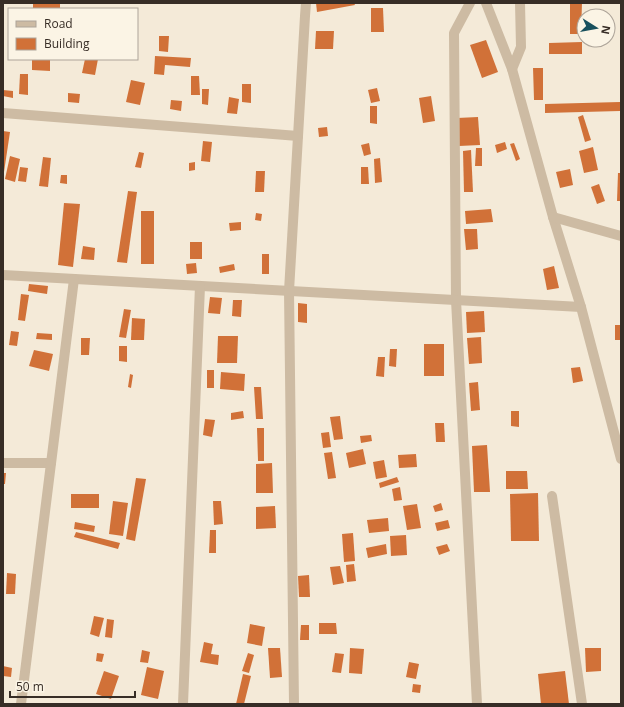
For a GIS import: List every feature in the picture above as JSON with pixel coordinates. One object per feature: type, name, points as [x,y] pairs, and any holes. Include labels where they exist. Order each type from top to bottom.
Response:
[{"type":"street","points":[[294,704],[289,291],[306,3]]},
{"type":"street","points":[[470,3],[454,33],[456,300],[477,704]]},
{"type":"street","points":[[486,3],[512,69],[581,307],[621,459]]},
{"type":"street","points":[[512,69],[521,47],[520,3]]},
{"type":"street","points":[[3,113],[298,136]]},
{"type":"street","points":[[554,217],[621,236]]},
{"type":"street","points":[[3,275],[581,307]]},
{"type":"street","points":[[21,704],[74,279]]},
{"type":"street","points":[[183,704],[200,286]]},
{"type":"street","points":[[3,464],[51,463]]},
{"type":"street","points":[[552,496],[582,704]]},
{"type":"building","points":[[33,3],[60,3],[60,8],[33,8]]},
{"type":"building","points":[[316,3],[354,3],[355,5],[317,12]]},
{"type":"building","points":[[570,3],[582,3],[582,8],[576,8],[576,34],[570,34]]},
{"type":"building","points":[[371,8],[383,8],[384,32],[371,32]]},
{"type":"building","points":[[316,31],[334,31],[333,49],[315,49]]},
{"type":"building","points":[[159,36],[169,36],[168,52],[159,51]]},
{"type":"building","points":[[486,40],[498,72],[482,78],[470,45]]},
{"type":"building","points":[[576,42],[576,48],[582,48],[582,54],[549,54],[549,43]]},
{"type":"building","points":[[155,56],[191,58],[190,67],[165,65],[164,75],[154,74]]},
{"type":"building","points":[[32,60],[50,60],[50,71],[32,70]]},
{"type":"building","points":[[85,60],[98,60],[95,75],[82,73]]},
{"type":"building","points":[[533,68],[543,68],[543,100],[534,100]]},
{"type":"building","points":[[20,74],[28,74],[28,95],[19,94]]},
{"type":"building","points":[[191,76],[199,76],[200,95],[191,95]]},
{"type":"building","points":[[131,80],[145,83],[140,105],[126,102]]},
{"type":"building","points":[[242,84],[251,84],[251,103],[242,102]]},
{"type":"building","points":[[377,88],[380,101],[371,103],[368,90]]},
{"type":"building","points":[[202,89],[209,89],[208,105],[202,104]]},
{"type":"building","points":[[3,90],[13,91],[13,98],[3,96]]},
{"type":"building","points":[[68,93],[80,94],[79,103],[68,102]]},
{"type":"building","points":[[431,96],[435,121],[423,123],[419,98]]},
{"type":"building","points":[[229,97],[239,99],[237,114],[227,113]]},
{"type":"building","points":[[171,100],[182,101],[181,111],[170,109]]},
{"type":"building","points":[[620,102],[620,111],[545,113],[545,104]]},
{"type":"building","points":[[370,106],[377,106],[377,124],[370,123]]},
{"type":"building","points":[[583,115],[591,140],[585,142],[578,117]]},
{"type":"building","points":[[478,117],[480,145],[459,146],[457,118]]},
{"type":"building","points":[[327,127],[328,136],[319,137],[318,128]]},
{"type":"building","points":[[3,131],[10,132],[4,172],[3,171]]},
{"type":"building","points":[[203,141],[212,142],[210,162],[201,161]]},
{"type":"building","points":[[505,142],[507,149],[497,153],[495,145]]},
{"type":"building","points":[[369,143],[371,154],[364,156],[361,145]]},
{"type":"building","points":[[514,143],[520,159],[516,161],[510,144]]},
{"type":"building","points":[[593,147],[598,170],[584,173],[579,151]]},
{"type":"building","points":[[476,148],[482,148],[482,166],[475,166]]},
{"type":"building","points":[[471,150],[473,192],[464,192],[463,151]]},
{"type":"building","points":[[139,152],[144,153],[141,168],[135,167]]},
{"type":"building","points":[[10,156],[20,159],[15,182],[5,179]]},
{"type":"building","points":[[43,157],[51,158],[48,187],[39,186]]},
{"type":"building","points":[[380,158],[382,182],[375,183],[374,159]]},
{"type":"building","points":[[195,162],[195,170],[189,171],[189,163]]},
{"type":"building","points":[[20,167],[28,168],[26,182],[18,181]]},
{"type":"building","points":[[361,167],[368,167],[369,184],[361,184]]},
{"type":"building","points":[[570,169],[573,185],[560,188],[556,172]]},
{"type":"building","points":[[256,171],[265,171],[264,192],[255,192]]},
{"type":"building","points":[[618,173],[621,173],[621,201],[617,201]]},
{"type":"building","points":[[61,175],[67,175],[67,184],[60,183]]},
{"type":"building","points":[[599,184],[605,201],[597,204],[591,187]]},
{"type":"building","points":[[128,191],[137,192],[127,263],[117,262]]},
{"type":"building","points":[[64,203],[80,204],[73,267],[58,265]]},
{"type":"building","points":[[491,209],[493,222],[466,224],[465,211]]},
{"type":"building","points":[[141,211],[154,211],[154,264],[141,264]]},
{"type":"building","points":[[256,213],[262,214],[261,221],[255,220]]},
{"type":"building","points":[[241,222],[241,230],[230,231],[229,223]]},
{"type":"building","points":[[464,229],[477,229],[478,249],[466,250]]},
{"type":"building","points":[[190,242],[202,242],[202,259],[190,259]]},
{"type":"building","points":[[83,246],[95,248],[94,260],[81,259]]},
{"type":"building","points":[[262,254],[269,254],[269,274],[262,274]]},
{"type":"building","points":[[196,263],[197,273],[187,274],[186,264]]},
{"type":"building","points":[[234,264],[235,270],[220,273],[219,267]]},
{"type":"building","points":[[554,266],[559,288],[547,290],[543,269]]},
{"type":"building","points":[[29,284],[48,286],[47,294],[28,291]]},
{"type":"building","points":[[21,294],[29,295],[25,321],[18,320]]},
{"type":"building","points":[[210,297],[222,298],[220,314],[208,313]]},
{"type":"building","points":[[233,300],[242,300],[241,317],[232,316]]},
{"type":"building","points":[[298,303],[307,304],[307,323],[298,322]]},
{"type":"building","points":[[124,309],[131,310],[126,338],[119,337]]},
{"type":"building","points":[[484,311],[485,332],[467,333],[466,312]]},
{"type":"building","points":[[132,318],[145,319],[144,340],[131,340]]},
{"type":"building","points":[[615,325],[621,325],[621,340],[615,340]]},
{"type":"building","points":[[11,331],[19,332],[17,346],[9,345]]},
{"type":"building","points":[[37,333],[52,334],[52,340],[36,339]]},
{"type":"building","points":[[218,336],[238,336],[237,363],[217,363]]},
{"type":"building","points":[[481,337],[482,363],[469,364],[467,338]]},
{"type":"building","points":[[81,338],[90,338],[89,355],[81,355]]},
{"type":"building","points":[[424,344],[444,344],[444,376],[424,376]]},
{"type":"building","points":[[119,346],[127,346],[127,362],[119,361]]},
{"type":"building","points":[[390,349],[397,349],[396,367],[389,366]]},
{"type":"building","points":[[34,350],[53,354],[49,371],[29,366]]},
{"type":"building","points":[[378,357],[385,357],[384,377],[376,376]]},
{"type":"building","points":[[580,367],[583,381],[573,383],[571,368]]},
{"type":"building","points":[[207,370],[214,370],[214,388],[207,388]]},
{"type":"building","points":[[221,372],[245,374],[244,391],[220,389]]},
{"type":"building","points":[[130,374],[133,375],[131,388],[128,387]]},
{"type":"building","points":[[478,382],[480,410],[471,411],[469,383]]},
{"type":"building","points":[[254,387],[261,387],[263,419],[256,419]]},
{"type":"building","points":[[243,411],[244,418],[231,420],[231,413]]},
{"type":"building","points":[[511,411],[519,411],[519,427],[511,426]]},
{"type":"building","points":[[340,416],[343,439],[334,440],[330,417]]},
{"type":"building","points":[[205,419],[215,420],[212,437],[203,435]]},
{"type":"building","points":[[435,423],[444,423],[445,442],[436,442]]},
{"type":"building","points":[[257,428],[264,428],[264,461],[258,461]]},
{"type":"building","points":[[329,432],[331,447],[323,448],[321,433]]},
{"type":"building","points":[[371,435],[372,441],[361,443],[360,436]]},
{"type":"building","points":[[487,445],[490,492],[474,492],[472,446]]},
{"type":"building","points":[[363,449],[366,464],[349,468],[346,453]]},
{"type":"building","points":[[332,452],[336,478],[328,479],[324,453]]},
{"type":"building","points":[[416,454],[417,467],[399,468],[398,455]]},
{"type":"building","points":[[384,460],[387,477],[376,479],[373,462]]},
{"type":"building","points":[[272,463],[273,493],[256,493],[256,464]]},
{"type":"building","points":[[506,471],[527,471],[528,489],[506,489]]},
{"type":"building","points":[[3,473],[6,473],[5,484],[3,484]]},
{"type":"building","points":[[397,477],[399,482],[380,488],[379,483]]},
{"type":"building","points":[[136,478],[146,479],[135,541],[126,539]]},
{"type":"building","points":[[400,487],[402,500],[394,501],[392,489]]},
{"type":"building","points":[[538,493],[539,541],[511,541],[510,494]]},
{"type":"building","points":[[71,494],[99,494],[99,508],[71,508]]},
{"type":"building","points":[[113,501],[128,503],[123,536],[109,534]]},
{"type":"building","points":[[213,501],[221,501],[223,524],[214,525]]},
{"type":"building","points":[[441,503],[443,510],[435,512],[433,506]]},
{"type":"building","points":[[417,504],[421,528],[407,530],[403,506]]},
{"type":"building","points":[[275,506],[276,528],[256,529],[256,507]]},
{"type":"building","points":[[388,518],[389,531],[369,533],[367,520]]},
{"type":"building","points":[[448,520],[450,528],[437,531],[435,523]]},
{"type":"building","points":[[75,522],[95,526],[94,532],[74,529]]},
{"type":"building","points":[[210,530],[216,530],[216,553],[209,553]]},
{"type":"building","points":[[76,532],[120,543],[118,549],[74,537]]},
{"type":"building","points":[[353,533],[355,561],[344,562],[342,534]]},
{"type":"building","points":[[406,535],[407,555],[391,556],[390,536]]},
{"type":"building","points":[[386,544],[387,554],[368,558],[366,548]]},
{"type":"building","points":[[447,544],[450,551],[439,555],[436,547]]},
{"type":"building","points":[[354,564],[356,581],[347,582],[346,565]]},
{"type":"building","points":[[340,566],[344,583],[333,585],[330,567]]},
{"type":"building","points":[[7,573],[16,574],[15,594],[6,594]]},
{"type":"building","points":[[309,575],[310,597],[299,597],[298,576]]},
{"type":"building","points":[[94,616],[104,618],[99,637],[90,634]]},
{"type":"building","points":[[107,619],[114,620],[112,638],[105,637]]},
{"type":"building","points":[[319,623],[336,623],[337,634],[319,634]]},
{"type":"building","points":[[250,624],[265,627],[262,646],[247,643]]},
{"type":"building","points":[[301,625],[309,625],[309,640],[300,640]]},
{"type":"building","points":[[204,642],[213,644],[211,654],[219,655],[218,665],[200,662]]},
{"type":"building","points":[[268,648],[280,648],[282,677],[270,678]]},
{"type":"building","points":[[350,648],[364,649],[362,674],[349,673]]},
{"type":"building","points":[[585,648],[601,648],[601,671],[586,672]]},
{"type":"building","points":[[142,650],[150,652],[148,663],[140,662]]},
{"type":"building","points":[[97,653],[104,654],[102,662],[96,661]]},
{"type":"building","points":[[248,653],[254,655],[249,673],[242,671]]},
{"type":"building","points":[[335,653],[344,654],[341,673],[332,672]]},
{"type":"building","points":[[409,662],[419,664],[416,679],[406,677]]},
{"type":"building","points":[[3,666],[12,668],[11,677],[3,676]]},
{"type":"building","points":[[147,667],[164,671],[158,699],[141,695]]},
{"type":"building","points":[[104,671],[119,676],[111,699],[96,694]]},
{"type":"building","points":[[565,671],[569,704],[541,704],[538,674]]},
{"type":"building","points":[[243,674],[251,676],[244,704],[236,704]]},
{"type":"building","points":[[413,684],[421,685],[420,693],[412,692]]}]
